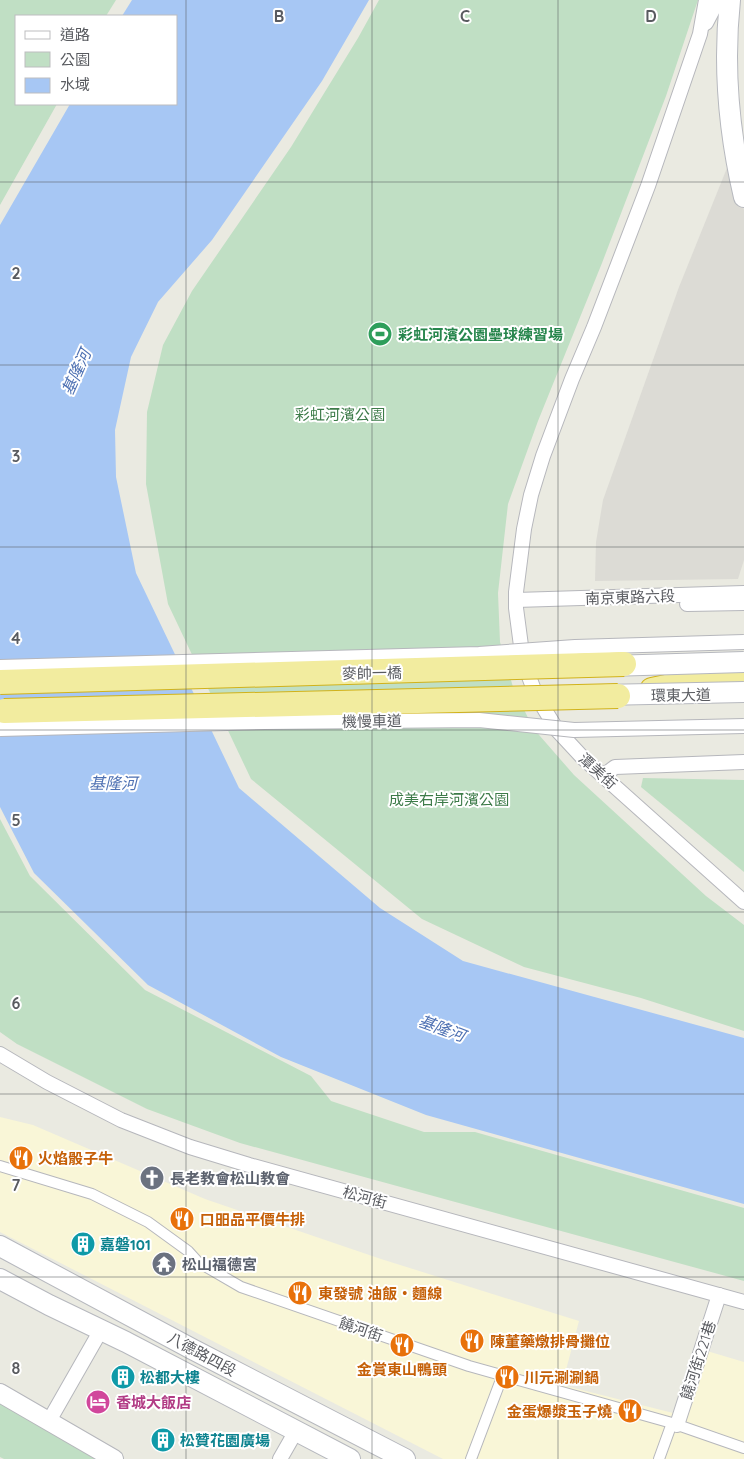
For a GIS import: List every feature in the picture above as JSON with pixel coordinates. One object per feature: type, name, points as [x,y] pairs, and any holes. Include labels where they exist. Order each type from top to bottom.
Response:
[{"type":"highway","points":[[624,664],[744,662]]},
{"type":"highway","points":[[624,664],[708,678]]},
{"type":"highway","name":"麥帥一橋","points":[[0,683],[624,664]]},
{"type":"highway","points":[[618,696],[708,678],[744,677]]},
{"type":"highway","name":"環東大道","points":[[618,696],[744,692]]},
{"type":"highway","name":"麥帥一橋","points":[[0,711],[618,696]]},
{"type":"main road","points":[[730,0],[727,67],[738,167],[744,197]]},
{"type":"main road","name":"麥帥一橋","points":[[0,683],[744,662]]},
{"type":"main road","name":"麥帥一橋","points":[[0,711],[744,692]]},
{"type":"main road","name":"八德路四段","points":[[0,1246],[192,1350],[404,1459]]},
{"type":"main road","name":"八德路四段","points":[[0,1279],[126,1342],[350,1459]]},
{"type":"street","points":[[700,34],[706,0]]},
{"type":"street","points":[[700,34],[718,0]]},
{"type":"street","name":"潭美街","points":[[700,34],[648,186],[543,456],[531,495],[524,529],[516,604],[523,661],[536,696],[557,730],[583,758],[744,902]]},
{"type":"street","name":"南京東路六段","points":[[516,604],[744,593]]},
{"type":"street","points":[[516,604],[744,603]]},
{"type":"street","points":[[0,667],[479,654],[575,647],[744,642]]},
{"type":"street","name":"機慢車道","points":[[0,729],[274,722],[449,720],[479,720],[574,730],[744,726]]},
{"type":"street","points":[[603,776],[614,767],[744,762]]},
{"type":"street","name":"松河街","points":[[0,1054],[47,1082],[121,1120],[190,1147],[744,1302]]},
{"type":"street","name":"饒河街","points":[[0,1166],[76,1188],[148,1222],[188,1251],[198,1262],[241,1287],[502,1377],[675,1424],[744,1448]]},
{"type":"street","name":"饒河街221巷","points":[[675,1424],[719,1295]]},
{"type":"street","points":[[49,1421],[101,1330]]},
{"type":"street","points":[[471,1459],[502,1377]]},
{"type":"street","points":[[0,1393],[114,1459]]},
{"type":"street","points":[[659,1459],[675,1424]]},
{"type":"street","points":[[280,1459],[296,1431]]},
{"type":"shaded area","points":[[729,163],[732,166],[744,210],[744,560],[738,579],[595,581],[596,542],[603,500],[679,287]]},
{"type":"shaded area","points":[[0,1117],[33,1125],[205,1199],[381,1259],[579,1321],[562,1385],[681,1415],[707,1351],[744,1362],[744,1459],[443,1459],[0,1232]]},
{"type":"green space","points":[[0,0],[116,0],[107,15],[15,15],[15,105],[56,105],[0,205]]},
{"type":"green space","name":"彩虹河濱公園","points":[[379,0],[698,0],[666,96],[602,263],[538,421],[508,504],[498,593],[500,642],[513,687],[533,728],[574,775],[706,896],[744,925],[744,1031],[641,998],[524,967],[422,919],[251,779],[168,604],[146,484],[147,412],[163,345],[192,291],[291,147],[358,38]]},
{"type":"green space","points":[[643,778],[744,780],[744,872],[641,787]]},
{"type":"green space","points":[[0,819],[30,876],[145,990],[311,1076],[331,1101],[424,1132],[475,1132],[744,1208],[744,1281],[240,1143],[147,1109],[17,1044],[0,1032]]},
{"type":"green space","points":[[0,1400],[103,1459],[4,1459],[0,1457]]},
{"type":"water","name":"基隆河","points":[[132,0],[369,0],[322,81],[212,240],[158,302],[131,357],[115,430],[116,477],[136,573],[239,788],[380,908],[463,961],[744,1038],[744,1204],[426,1115],[281,1057],[148,985],[34,873],[0,807],[0,225],[69,105],[178,105],[178,15],[123,15]]},
{"type":"place","name":"彩虹河濱公園壘球練習場","points":[[380,334]]},
{"type":"place","name":"火焰骰子牛","points":[[21,1158]]},
{"type":"place","name":"長老教會松山教會","points":[[152,1178]]},
{"type":"place","name":"口昍品平價牛排","points":[[182,1219]]},
{"type":"place","name":"嘉磐101","points":[[83,1244]]},
{"type":"place","name":"松山福德宮","points":[[164,1264]]},
{"type":"place","name":"東發號 油飯・麵線","points":[[300,1293]]},
{"type":"place","name":"陳董藥燉排骨攤位","points":[[472,1341]]},
{"type":"place","name":"金賞東山鴨頭","points":[[402,1345]]},
{"type":"place","name":"松都大樓","points":[[123,1377]]},
{"type":"place","name":"川元涮涮鍋","points":[[507,1377]]},
{"type":"place","name":"香城大飯店","points":[[98,1402]]},
{"type":"place","name":"金蛋爆漿玉子燒","points":[[630,1411]]},
{"type":"place","name":"松贊花園廣場","points":[[163,1440]]},
{"type":"park label","name":"成美右岸河濱公園","points":[[449,799]]}]
